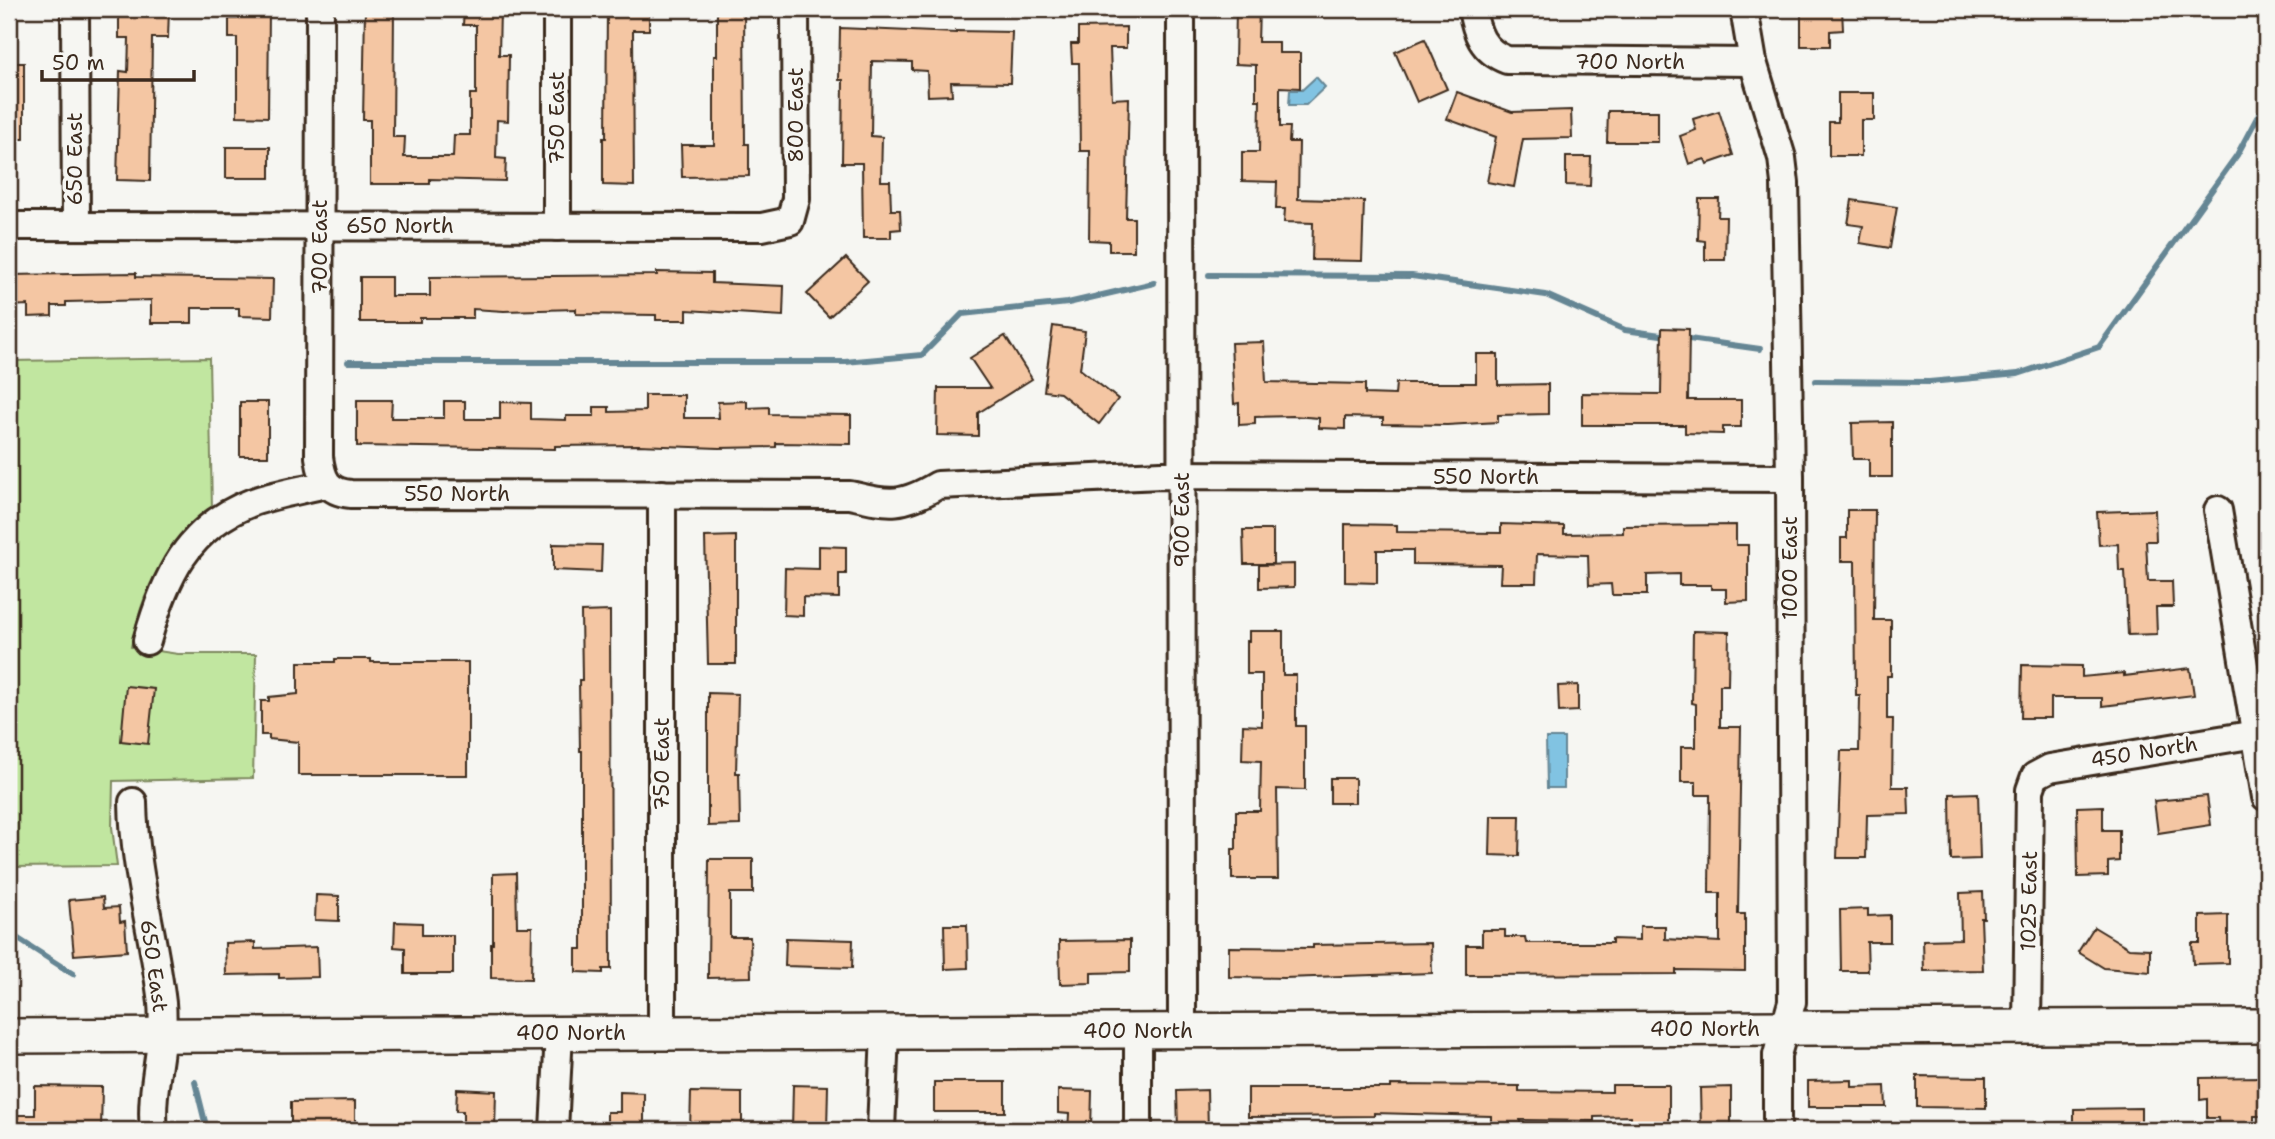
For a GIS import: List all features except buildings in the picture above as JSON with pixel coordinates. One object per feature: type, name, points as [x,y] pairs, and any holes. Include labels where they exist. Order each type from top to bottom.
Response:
[{"type":"main road","name":"400 North","points":[[9,1036],[2266,1026]]},
{"type":"street","name":"650 East","points":[[75,9],[75,226]]},
{"type":"street","name":"700 East","points":[[320,9],[319,457],[326,484]]},
{"type":"street","name":"750 East","points":[[557,9],[557,227]]},
{"type":"street","name":"800 East","points":[[790,221],[796,199],[795,9]]},
{"type":"street","name":"900 East","points":[[1181,9],[1182,1030]]},
{"type":"street","name":"700 North","points":[[1472,9],[1481,41],[1492,53],[1507,60],[1753,62]]},
{"type":"street","name":"1000 East","points":[[1744,9],[1753,62],[1784,170],[1790,478],[1792,1002],[1777,1055],[1777,1130]]},
{"type":"street","name":"650 North","points":[[9,226],[762,227],[790,221]]},
{"type":"street","name":"550 North","points":[[326,484],[335,492],[351,494],[850,495],[892,503],[917,498],[938,485],[1161,475],[1790,478]]},
{"type":"street","points":[[147,641],[163,591],[176,564],[192,541],[227,514],[253,502],[326,484]]},
{"type":"street","name":"750 East","points":[[662,494],[662,1033]]},
{"type":"street","points":[[2218,510],[2266,797]]},
{"type":"street","name":"450 North","points":[[2035,776],[2050,768],[2256,734]]},
{"type":"street","name":"1025 East","points":[[2027,1027],[2030,790],[2035,776]]},
{"type":"street","name":"650 East","points":[[133,802],[138,858],[162,1001],[161,1035],[152,1108],[154,1130]]},
{"type":"street","points":[[1138,1030],[1138,1130]]},
{"type":"street","points":[[881,1130],[885,1032]]},
{"type":"street","points":[[554,1130],[559,1033]]},
{"type":"green space","points":[[209,358],[212,509],[162,562],[150,585],[131,647],[178,654],[256,654],[253,778],[113,781],[112,827],[117,866],[9,867],[9,361]]},
{"type":"water","points":[[1316,77],[1325,87],[1306,105],[1289,105],[1290,90],[1302,90]]},
{"type":"water","points":[[1546,738],[1564,738],[1564,788],[1547,788]]},
{"type":"waterway","points":[[1816,381],[1929,382],[2018,374],[2099,347],[2237,155],[2259,114],[2266,110]]},
{"type":"waterway","points":[[1209,275],[1412,276],[1546,295],[1625,330],[1668,336]]},
{"type":"waterway","points":[[348,362],[845,362],[922,355],[962,314],[1068,303],[1154,283]]},
{"type":"waterway","points":[[1682,338],[1760,349]]},
{"type":"waterway","points":[[9,933],[73,974]]},
{"type":"waterway","points":[[195,1082],[207,1130]]}]
